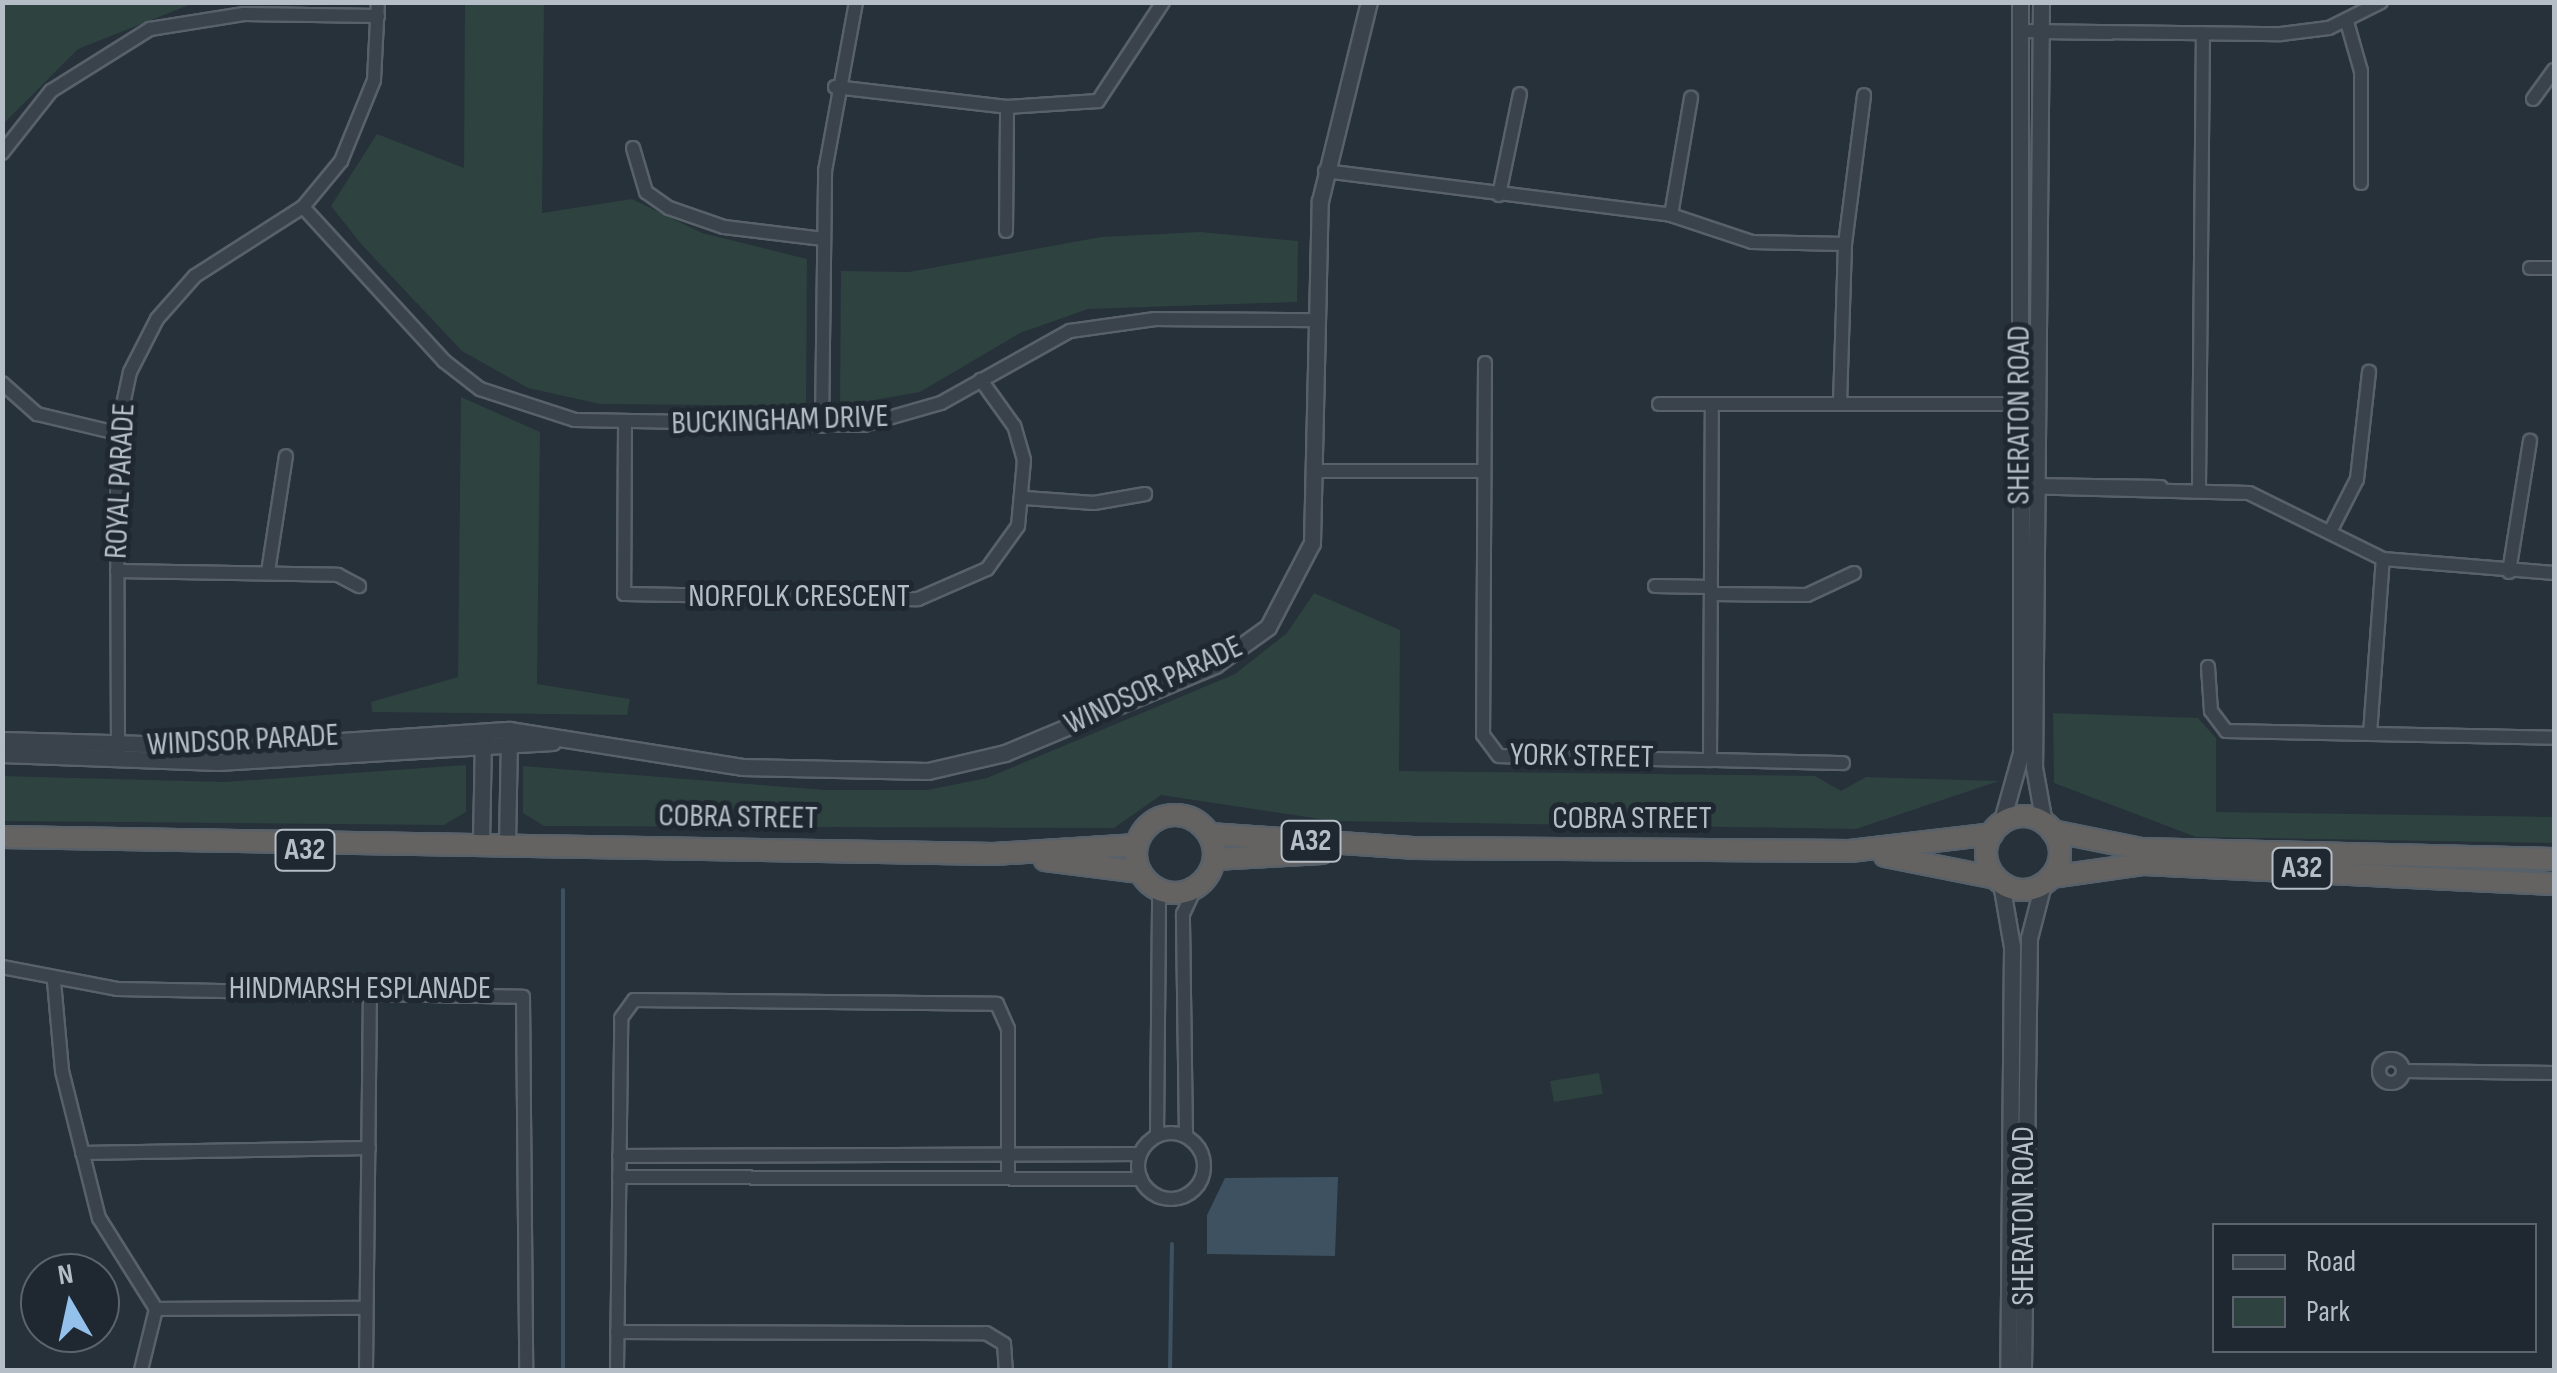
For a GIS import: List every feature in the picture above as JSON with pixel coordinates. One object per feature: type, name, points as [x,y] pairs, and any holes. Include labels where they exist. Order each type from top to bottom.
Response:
[{"type":"highway","name":"A32","points":[[1137,846],[1151,824],[1176,815],[1209,834]]},
{"type":"highway","name":"A32","points":[[1996,829],[2022,817],[2141,849],[2554,859]]},
{"type":"highway","points":[[2047,880],[2060,854],[2048,827]]},
{"type":"highway","points":[[1996,829],[1986,852],[1998,881]]},
{"type":"highway","name":"COBRA STREET","points":[[1214,858],[1414,848],[1850,851],[1996,829]]},
{"type":"highway","points":[[1137,846],[1140,872],[1159,890],[1194,888],[1214,858],[1209,834]]},
{"type":"highway","name":"COBRA STREET","points":[[1209,834],[1414,848]]},
{"type":"highway","name":"COBRA STREET","points":[[2,837],[507,842],[994,854],[1137,846]]},
{"type":"highway","name":"COBRA STREET","points":[[2,847],[421,853],[481,842]]},
{"type":"highway","name":"COBRA STREET","points":[[1850,851],[1998,881]]},
{"type":"highway","name":"COBRA STREET","points":[[994,854],[1140,872]]},
{"type":"highway","name":"A32","points":[[1998,881],[2047,880],[2164,864],[2554,884]]},
{"type":"street","points":[[822,426],[823,239],[835,87],[856,2]]},
{"type":"street","points":[[835,87],[1007,108],[1098,101],[1163,2]]},
{"type":"street","name":"WINDSOR PARADE","points":[[2,754],[118,754],[483,738],[581,739],[834,774],[928,771],[1005,753],[1215,665],[1268,627],[1303,574],[1316,471],[1317,320],[1324,170],[1369,2]]},
{"type":"street","name":"SHERATON ROAD","points":[[2020,2],[2020,404],[2031,487],[2034,780],[2048,827]]},
{"type":"street","name":"SHERATON ROAD","points":[[1996,829],[2021,752],[2037,404],[2041,2]]},
{"type":"street","points":[[2020,31],[2203,34],[2347,22],[2382,2]]},
{"type":"street","points":[[2,153],[51,91],[150,29],[244,14],[378,9]]},
{"type":"street","name":"ROYAL PARADE","points":[[118,754],[116,432],[135,359],[174,298],[302,207],[356,134],[374,80],[378,9]]},
{"type":"street","points":[[2347,22],[2362,70],[2361,183]]},
{"type":"street","points":[[2199,487],[2203,34]]},
{"type":"street","points":[[2534,100],[2554,70]]},
{"type":"street","points":[[1500,194],[1520,94]]},
{"type":"street","points":[[1840,403],[1845,244],[1864,95]]},
{"type":"street","points":[[1671,215],[1691,98]]},
{"type":"street","points":[[1006,231],[1007,108]]},
{"type":"street","points":[[633,148],[646,192],[669,208],[724,227],[823,239]]},
{"type":"street","points":[[1324,170],[1671,215],[1752,242],[1845,244]]},
{"type":"street","name":"BUCKINGHAM DRIVE","points":[[302,207],[480,389],[526,409],[625,425],[822,426],[905,416],[980,380],[1036,345],[1109,323],[1317,320]]},
{"type":"street","points":[[2530,268],[2554,268]]},
{"type":"street","name":"YORK STREET","points":[[1485,363],[1483,471],[1489,754],[1710,760]]},
{"type":"street","points":[[2332,530],[2357,479],[2369,372]]},
{"type":"street","points":[[980,380],[1014,426],[1025,498],[1094,503],[1145,494]]},
{"type":"street","points":[[2,383],[37,414],[116,432]]},
{"type":"street","points":[[1659,404],[2037,404]]},
{"type":"street","points":[[1712,404],[1710,760],[1843,763]]},
{"type":"street","name":"NORFOLK CRESCENT","points":[[625,425],[620,579],[624,594],[641,600],[918,599],[987,569],[1025,498]]},
{"type":"street","points":[[2509,572],[2530,441]]},
{"type":"street","points":[[268,572],[286,456]]},
{"type":"street","points":[[1316,471],[1483,471]]},
{"type":"street","points":[[2031,487],[2199,487],[2276,500],[2383,559],[2554,573]]},
{"type":"street","points":[[2370,734],[2383,559]]},
{"type":"street","points":[[117,571],[338,575],[359,586]]},
{"type":"street","points":[[1655,586],[1807,595],[1854,573]]},
{"type":"street","points":[[2208,667],[2212,712],[2226,731],[2554,738]]},
{"type":"street","points":[[481,842],[483,738]]},
{"type":"street","points":[[507,842],[509,738]]},
{"type":"street","name":"WINDSOR PARADE","points":[[2,740],[118,754]]},
{"type":"street","name":"SHERATON ROAD","points":[[2008,1370],[2018,1069],[2028,938],[2047,880]]},
{"type":"street","name":"SHERATON ROAD","points":[[1998,881],[2012,935],[2023,1370]]},
{"type":"street","points":[[619,1167],[1141,1179],[1169,1198],[1194,1189],[1203,1156],[1186,1136],[1183,914],[1194,888]]},
{"type":"street","points":[[1141,1179],[1140,1154],[1157,1136],[1159,890]]},
{"type":"street","name":"HINDMARSH ESPLANADE","points":[[2,967],[54,981],[507,990],[527,1004],[526,1370]]},
{"type":"street","points":[[54,981],[82,1153],[99,1218],[156,1308],[141,1370]]},
{"type":"street","points":[[366,1370],[370,990]]},
{"type":"street","points":[[617,1370],[620,1018],[643,998],[997,1004],[1008,1029],[1008,1174]]},
{"type":"street","points":[[2404,1071],[2554,1073]]},
{"type":"street","points":[[1157,1136],[1186,1136]]},
{"type":"street","points":[[82,1153],[368,1148]]},
{"type":"street","points":[[619,1167],[1008,1153],[1140,1154]]},
{"type":"street","points":[[156,1308],[366,1308]]},
{"type":"street","points":[[617,1332],[986,1334],[1004,1344],[1006,1370]]},
{"type":"green space","points":[[2,3],[194,3],[78,49],[3,124]]},
{"type":"green space","points":[[465,3],[544,3],[542,213],[632,199],[702,233],[807,259],[806,406],[600,404],[528,388],[462,351],[362,245],[331,206],[377,134],[464,168]]},
{"type":"green space","points":[[1200,232],[1298,241],[1297,302],[1088,309],[1020,333],[920,392],[840,406],[841,271],[909,272],[1101,237]]},
{"type":"green space","points":[[461,397],[540,432],[537,684],[630,699],[627,715],[372,712],[371,702],[458,677]]},
{"type":"green space","points":[[1314,593],[1400,630],[1399,771],[1815,776],[1841,791],[1866,777],[1999,781],[1856,829],[1334,821],[1161,795],[1114,828],[544,826],[523,813],[523,766],[825,790],[927,790],[987,778],[1235,674],[1287,633]]},
{"type":"green space","points":[[2053,713],[2198,718],[2216,738],[2216,812],[2554,817],[2554,843],[2196,837],[2054,783]]},
{"type":"green space","points":[[466,765],[466,812],[444,825],[3,821],[3,776],[224,782]]},
{"type":"green space","points":[[1599,1073],[1603,1094],[1554,1102],[1550,1081]]},
{"type":"water","points":[[1338,1177],[1335,1256],[1207,1254],[1207,1215],[1225,1178]]},
{"type":"waterway","points":[[563,890],[563,1370]]},
{"type":"waterway","points":[[1170,1370],[1172,1244]]}]
